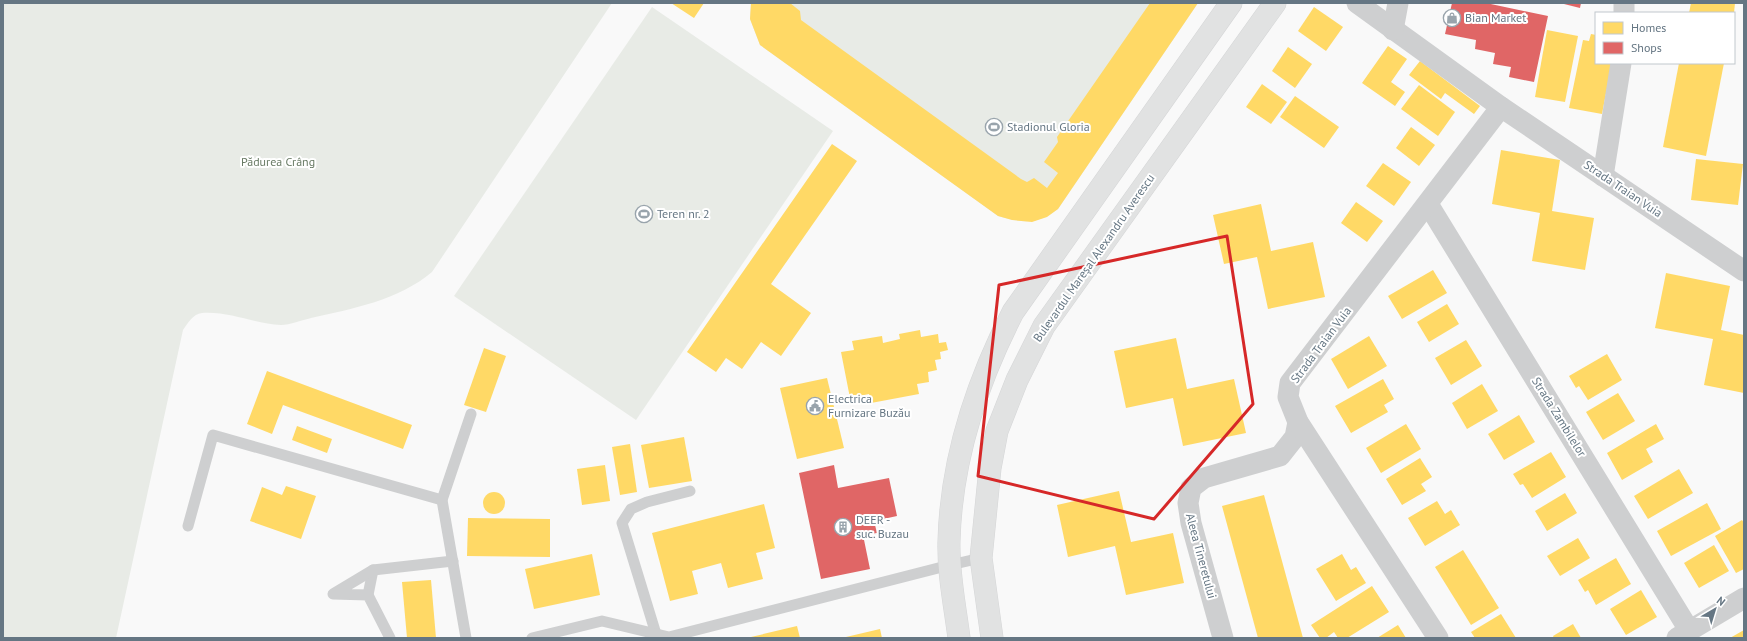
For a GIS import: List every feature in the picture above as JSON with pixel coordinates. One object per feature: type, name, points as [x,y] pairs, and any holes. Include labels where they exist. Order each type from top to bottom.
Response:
[{"type":"main road","points":[[960,638],[950,564],[949,542],[958,460],[966,424],[995,346],[1013,312],[1231,3]]},
{"type":"main road","name":"Bulevardul Mareșal Alexandru Averescu","points":[[992,638],[981,558],[985,506],[997,431],[1025,360],[1044,326],[1275,3]]},
{"type":"street","name":"Strada Traian Vuia","points":[[1357,3],[1501,107],[1744,270]]},
{"type":"street","points":[[1393,30],[1398,3]]},
{"type":"street","points":[[1603,176],[1621,64]]},
{"type":"street","name":"Strada Traian Vuia","points":[[1438,638],[1298,422],[1288,397],[1290,383],[1501,107]]},
{"type":"street","name":"Strada Zambilelor","points":[[1428,204],[1683,634]]},
{"type":"street","name":"Aleea Tineretului","points":[[1223,638],[1191,523],[1188,503],[1191,488],[1204,478],[1280,456],[1295,437],[1298,422]]},
{"type":"street","points":[[1683,634],[1744,598]]},
{"type":"lane","points":[[466,638],[442,500],[471,414]]},
{"type":"lane","points":[[188,526],[213,435],[442,500]]},
{"type":"lane","points":[[656,634],[622,523],[631,509],[647,502],[690,491]]},
{"type":"lane","points":[[532,638],[602,621],[669,637],[950,564],[981,558]]},
{"type":"lane","points":[[368,595],[333,594],[373,570],[453,561]]},
{"type":"lane","points":[[373,570],[368,595],[386,636]]},
{"type":"highlighted area","points":[[1227,236],[1253,404],[1154,519],[978,476],[999,285]]},
{"type":"green space","name":"Pădurea Crâng","points":[[3,3],[612,3],[432,272],[419,282],[405,290],[359,307],[288,324],[271,324],[212,313],[199,314],[193,317],[189,322],[183,330],[116,638],[3,638]]},
{"type":"green space","name":"Stadionul Gloria","points":[[751,3],[1198,3],[1058,209],[1043,218],[1022,221],[998,216],[760,45],[750,19]]},
{"type":"green space","name":"Teren nr. 2","points":[[652,7],[833,131],[636,420],[454,296]]},
{"type":"building: Homes","points":[[671,3],[704,3],[694,18]]},
{"type":"building: Homes","points":[[751,3],[790,3],[800,11],[801,20],[1021,179],[1027,182],[1034,178],[1047,188],[1058,173],[1044,162],[1058,142],[1057,137],[1150,3],[1198,3],[1058,209],[1047,217],[1032,222],[1012,220],[998,216],[760,45],[750,19]]},
{"type":"building: Homes","points":[[1691,3],[1735,3],[1734,12],[1689,12]]},
{"type":"building: Homes","points":[[1314,7],[1343,27],[1326,51],[1298,31]]},
{"type":"building: Homes","points":[[1547,30],[1578,36],[1565,102],[1535,97]]},
{"type":"building: Homes","points":[[1591,34],[1595,35],[1595,64],[1612,64],[1602,114],[1569,108],[1583,40],[1589,41]]},
{"type":"building: Homes","points":[[1388,46],[1407,59],[1391,82],[1405,92],[1395,106],[1362,83]]},
{"type":"building: Homes","points":[[1288,47],[1312,64],[1295,88],[1272,71]]},
{"type":"building: Homes","points":[[1420,61],[1480,106],[1474,114],[1445,93],[1441,99],[1409,75]]},
{"type":"building: Homes","points":[[1679,64],[1724,64],[1706,156],[1663,147]]},
{"type":"building: Homes","points":[[1262,84],[1287,102],[1271,124],[1246,107]]},
{"type":"building: Homes","points":[[1419,85],[1455,112],[1438,136],[1401,109]]},
{"type":"building: Homes","points":[[1295,96],[1339,127],[1324,148],[1280,117]]},
{"type":"building: Homes","points":[[1411,127],[1435,145],[1419,166],[1396,148]]},
{"type":"building: Homes","points":[[832,144],[857,161],[771,284],[811,313],[781,356],[761,342],[742,369],[726,358],[716,372],[687,352]]},
{"type":"building: Homes","points":[[1501,150],[1560,160],[1552,211],[1594,218],[1585,270],[1532,261],[1540,213],[1492,204]]},
{"type":"building: Homes","points":[[1696,159],[1743,164],[1738,205],[1691,200]]},
{"type":"building: Homes","points":[[1383,163],[1411,182],[1394,206],[1366,186]]},
{"type":"building: Homes","points":[[1356,202],[1383,221],[1367,242],[1341,223]]},
{"type":"building: Homes","points":[[1261,204],[1271,251],[1313,242],[1325,297],[1268,309],[1257,257],[1224,264],[1213,215]]},
{"type":"building: Homes","points":[[1433,270],[1447,293],[1402,319],[1388,296]]},
{"type":"building: Homes","points":[[1666,273],[1730,286],[1721,330],[1744,335],[1744,393],[1704,385],[1713,339],[1655,328]]},
{"type":"building: Homes","points":[[1447,304],[1459,324],[1429,342],[1417,322]]},
{"type":"building: Homes","points":[[920,330],[921,337],[938,334],[939,343],[946,342],[948,350],[940,352],[941,359],[935,360],[937,370],[928,372],[929,382],[917,384],[919,394],[871,403],[869,394],[850,398],[841,352],[854,350],[852,341],[882,336],[883,343],[900,339],[899,334]]},
{"type":"building: Homes","points":[[1369,336],[1387,366],[1348,389],[1331,359]]},
{"type":"building: Homes","points":[[1176,338],[1187,389],[1234,379],[1246,433],[1183,446],[1173,398],[1126,408],[1114,351]]},
{"type":"building: Homes","points":[[1466,340],[1482,366],[1451,385],[1435,358]]},
{"type":"building: Homes","points":[[484,348],[506,356],[486,412],[464,405]]},
{"type":"building: Homes","points":[[1607,354],[1622,380],[1588,400],[1579,386],[1576,388],[1569,376]]},
{"type":"building: Homes","points":[[267,371],[412,425],[403,449],[283,405],[272,434],[247,424]]},
{"type":"building: Homes","points":[[827,378],[844,448],[797,459],[780,388]]},
{"type":"building: Homes","points":[[1383,379],[1394,399],[1384,405],[1388,412],[1351,433],[1335,406]]},
{"type":"building: Homes","points":[[1482,384],[1498,411],[1467,429],[1452,403]]},
{"type":"building: Homes","points":[[1618,393],[1635,421],[1603,440],[1586,412]]},
{"type":"building: Homes","points":[[1519,415],[1535,442],[1504,460],[1488,434]]},
{"type":"building: Homes","points":[[1406,424],[1421,449],[1381,473],[1366,448]]},
{"type":"building: Homes","points":[[1656,424],[1664,439],[1646,449],[1653,462],[1622,480],[1607,453]]},
{"type":"building: Homes","points":[[297,426],[332,439],[327,453],[292,440]]},
{"type":"building: Homes","points":[[684,437],[692,481],[649,488],[641,445]]},
{"type":"building: Homes","points":[[630,444],[637,492],[620,495],[612,447]]},
{"type":"building: Homes","points":[[1551,452],[1566,477],[1532,498],[1523,484],[1520,485],[1513,474]]},
{"type":"building: Homes","points":[[1420,458],[1432,477],[1421,484],[1426,491],[1402,505],[1386,479]]},
{"type":"building: Homes","points":[[605,465],[610,501],[582,505],[577,469]]},
{"type":"building: Homes","points":[[1679,469],[1693,493],[1648,519],[1634,496]]},
{"type":"building: Homes","points":[[286,486],[316,496],[301,539],[250,521],[262,487],[282,495]]},
{"type":"building: Homes","points":[[1119,491],[1131,542],[1173,533],[1184,583],[1126,595],[1115,546],[1068,557],[1057,505]]},
{"type":"building: Homes","points":[[490,492],[498,492],[505,499],[505,507],[498,514],[490,514],[483,507],[483,499]]},
{"type":"building: Homes","points":[[1565,493],[1577,513],[1547,531],[1535,511]]},
{"type":"building: Homes","points":[[1264,495],[1303,638],[1258,638],[1222,506]]},
{"type":"building: Homes","points":[[1437,501],[1445,514],[1451,510],[1460,525],[1425,546],[1408,518]]},
{"type":"building: Homes","points":[[1707,503],[1721,529],[1671,556],[1657,531]]},
{"type":"building: Homes","points":[[764,504],[775,548],[756,553],[763,579],[728,588],[721,563],[692,571],[698,594],[670,601],[652,533]]},
{"type":"building: Homes","points":[[468,518],[550,519],[550,557],[467,556]]},
{"type":"building: Homes","points":[[1742,520],[1744,523],[1744,569],[1736,573],[1715,536]]},
{"type":"building: Homes","points":[[1578,538],[1590,558],[1560,576],[1547,556]]},
{"type":"building: Homes","points":[[1714,545],[1729,571],[1699,588],[1684,563]]},
{"type":"building: Homes","points":[[1463,550],[1499,608],[1471,625],[1435,567]]},
{"type":"building: Homes","points":[[592,554],[600,595],[534,609],[525,569]]},
{"type":"building: Homes","points":[[1342,554],[1351,570],[1356,567],[1366,583],[1336,601],[1316,569]]},
{"type":"building: Homes","points":[[1616,558],[1631,584],[1596,605],[1588,590],[1585,592],[1578,580]]},
{"type":"building: Homes","points":[[431,580],[436,638],[407,638],[402,582]]},
{"type":"building: Homes","points":[[1372,586],[1389,612],[1347,638],[1338,638],[1334,632],[1326,638],[1320,638],[1311,625]]},
{"type":"building: Homes","points":[[1641,590],[1657,617],[1626,635],[1610,609]]},
{"type":"building: Homes","points":[[1501,614],[1516,638],[1475,638],[1471,632]]},
{"type":"building: Homes","points":[[1573,624],[1581,638],[1554,638],[1553,636]]},
{"type":"building: Homes","points":[[1398,625],[1406,638],[1377,638]]},
{"type":"building: Homes","points":[[797,626],[800,638],[751,638],[751,637]]},
{"type":"building: Homes","points":[[880,629],[882,638],[846,638],[846,637]]},
{"type":"building: Homes","points":[[1744,630],[1744,638],[1730,638]]},
{"type":"building: Shops","points":[[1452,3],[1486,3],[1548,16],[1534,82],[1509,77],[1511,67],[1493,64],[1495,53],[1475,49],[1476,40],[1445,34]]},
{"type":"building: Shops","points":[[1560,3],[1581,3],[1580,8]]},
{"type":"building: Shops","name":"DEER - suc. Buzau","points":[[834,465],[838,488],[889,478],[897,516],[874,521],[877,533],[863,535],[870,569],[821,579],[799,473]]},
{"type":"place","name":"Bian Market","points":[[1452,18]]},
{"type":"place","name":"Stadionul Gloria","points":[[994,127]]},
{"type":"place","name":"Teren nr. 2","points":[[644,214]]},
{"type":"place","name":"Electrica Furnizare Buzău","points":[[815,406]]},
{"type":"place","name":"DEER - suc. Buzau","points":[[843,527]]}]
